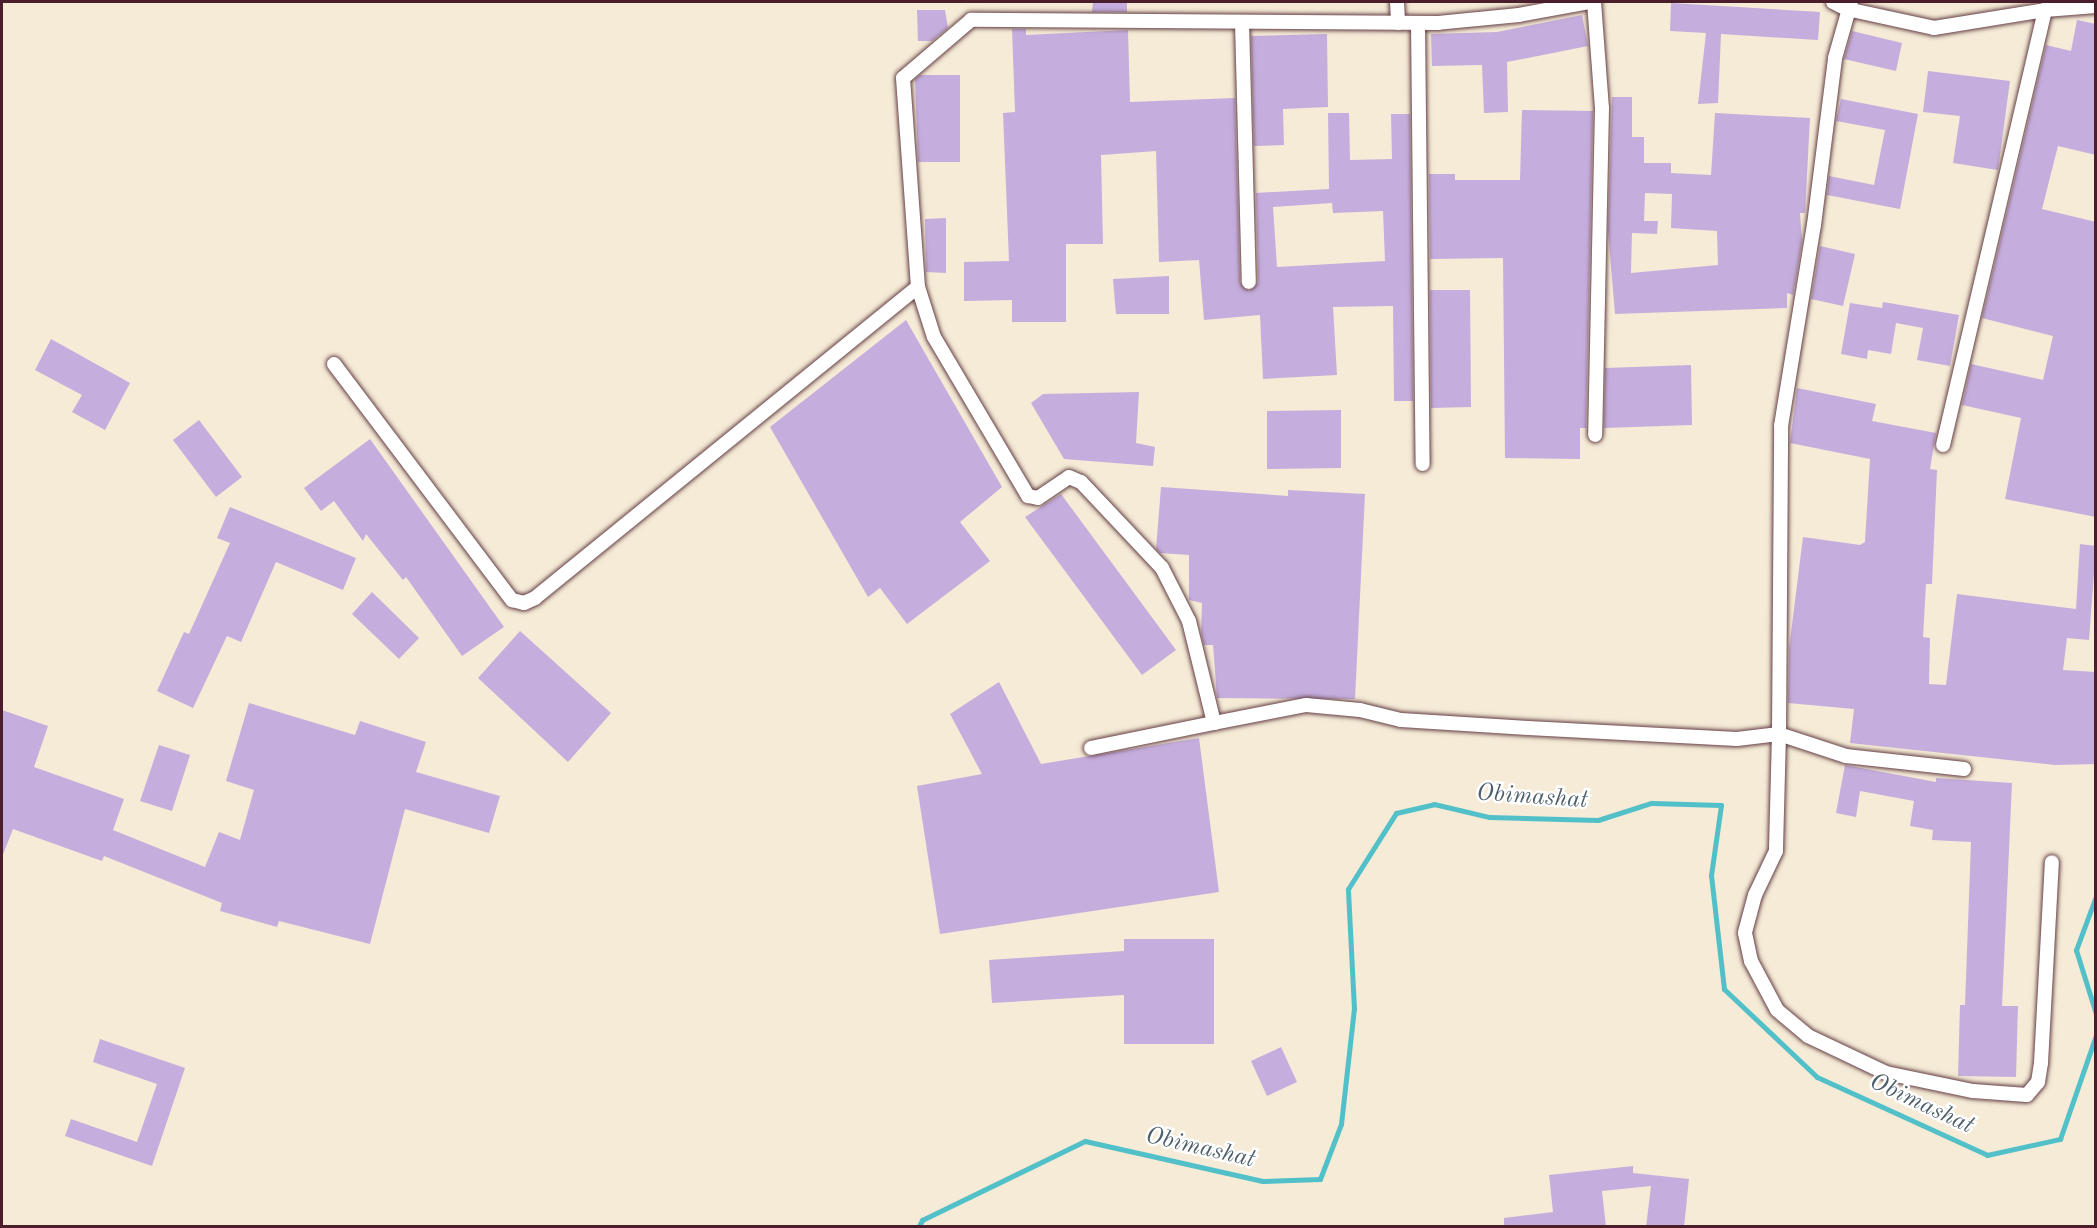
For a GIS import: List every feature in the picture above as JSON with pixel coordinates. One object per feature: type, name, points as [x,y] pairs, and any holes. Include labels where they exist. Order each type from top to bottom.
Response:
[{"type":"street","points":[[1397,2],[1398,23]]},
{"type":"street","points":[[1214,723],[1189,621],[1162,568],[1081,482],[1069,477],[1038,498],[1021,488],[934,337],[918,287],[903,78],[971,20],[1418,23],[1519,15],[1591,2],[1602,108],[1594,435]]},
{"type":"street","points":[[1833,2],[1934,28],[2045,10],[2096,6]]},
{"type":"street","points":[[1849,5],[1835,58],[1814,225],[1781,426],[1776,851],[1755,895],[1745,933],[1751,961],[1777,1010],[1808,1036],[1886,1072],[1951,1087],[2027,1095],[2038,1082],[2041,1063],[2052,862]]},
{"type":"street","points":[[1943,445],[2045,10]]},
{"type":"street","points":[[1242,22],[1249,282]]},
{"type":"street","points":[[1418,23],[1423,464]]},
{"type":"street","points":[[334,364],[512,600],[524,603],[535,598],[918,287]]},
{"type":"street","points":[[1091,748],[1306,705],[1360,710],[1401,720],[1528,728],[1737,739],[1779,734],[1846,756],[1964,769]]},
{"type":"building","points":[[1093,2],[1127,2],[1127,12],[1092,12]]},
{"type":"building","points":[[1671,3],[1820,12],[1818,40],[1721,34],[1718,103],[1698,104],[1706,33],[1670,31]]},
{"type":"building","points":[[917,10],[945,10],[948,28],[932,41],[918,41]]},
{"type":"building","points":[[1582,15],[1588,46],[1507,62],[1508,112],[1484,113],[1482,65],[1432,66],[1431,34],[1497,32]]},
{"type":"building","points":[[2077,20],[2096,24],[2096,155],[2058,146],[2042,209],[2096,222],[2096,517],[2005,499],[2021,418],[1962,405],[1971,364],[2043,380],[2053,336],[1982,318],[2046,45],[2071,51]]},
{"type":"building","points":[[1012,29],[1026,29],[1026,35],[1128,30],[1130,102],[1235,98],[1240,282],[1249,291],[1258,282],[1256,193],[1329,189],[1328,113],[1349,113],[1350,160],[1392,159],[1391,114],[1410,114],[1413,401],[1394,401],[1393,306],[1333,307],[1337,375],[1263,379],[1260,315],[1204,320],[1199,260],[1159,262],[1156,151],[1101,155],[1103,244],[1066,244],[1066,322],[1012,322],[1012,300],[964,301],[964,262],[1009,261],[1003,113],[1015,112]],"holes":[[[1332,203],[1333,213],[1383,211],[1385,261],[1277,267],[1273,207]]]},
{"type":"building","points":[[1852,31],[1902,43],[1896,71],[1844,59]]},
{"type":"building","points":[[1327,34],[1328,107],[1283,109],[1284,145],[1254,146],[1251,36]]},
{"type":"building","points":[[1928,71],[2010,81],[1998,170],[1953,163],[1960,116],[1923,112]]},
{"type":"building","points":[[920,75],[960,75],[960,162],[918,162],[915,79]]},
{"type":"building","points":[[1612,97],[1632,97],[1632,137],[1644,137],[1644,163],[1671,163],[1671,173],[1711,175],[1715,113],[1810,118],[1805,213],[1800,213],[1802,242],[1793,295],[1787,293],[1787,308],[1615,314],[1608,231]],"holes":[[[1645,193],[1672,194],[1671,228],[1717,231],[1718,265],[1631,273],[1632,233],[1657,234],[1658,221],[1644,221]]]},
{"type":"building","points":[[1841,99],[1918,114],[1900,209],[1827,195],[1829,176],[1874,185],[1885,130],[1836,121]]},
{"type":"building","points":[[1522,110],[1593,111],[1586,428],[1580,428],[1580,459],[1505,458],[1503,258],[1430,259],[1429,174],[1455,174],[1455,180],[1520,180]]},
{"type":"building","points":[[946,218],[946,273],[926,272],[925,219]]},
{"type":"building","points":[[1820,246],[1855,254],[1843,306],[1811,299]]},
{"type":"building","points":[[1169,276],[1169,314],[1116,314],[1113,279]]},
{"type":"building","points":[[1430,290],[1470,290],[1471,407],[1431,408]]},
{"type":"building","points":[[1883,302],[1959,315],[1950,366],[1917,360],[1923,328],[1896,323],[1891,354],[1868,350],[1867,359],[1841,354],[1850,303],[1882,308]]},
{"type":"building","points":[[906,320],[1002,487],[960,522],[990,561],[907,624],[880,588],[868,597],[770,427]]},
{"type":"building","points":[[51,339],[130,383],[105,430],[72,412],[82,395],[35,370]]},
{"type":"building","points":[[1691,365],[1692,425],[1604,428],[1605,368]]},
{"type":"building","points":[[1797,388],[1876,404],[1872,421],[1936,433],[1930,469],[1937,470],[1932,584],[1926,584],[1923,637],[1930,638],[1929,684],[1946,685],[1957,594],[2076,609],[2080,544],[2096,546],[2089,640],[2067,638],[2063,670],[2096,672],[2096,764],[2055,765],[1850,743],[1854,709],[1788,703],[1789,649],[1803,537],[1860,545],[1865,542],[1870,459],[1790,443]]},
{"type":"building","points":[[1139,392],[1136,443],[1155,447],[1153,466],[1064,459],[1031,403],[1043,394]]},
{"type":"building","points":[[1341,410],[1341,468],[1267,469],[1267,411]]},
{"type":"building","points":[[199,420],[242,477],[216,497],[173,440]]},
{"type":"building","points":[[370,439],[504,627],[462,656],[406,577],[403,580],[366,534],[363,541],[334,501],[321,511],[304,488]]},
{"type":"building","points":[[1161,487],[1288,496],[1288,490],[1365,494],[1355,699],[1217,698],[1213,645],[1204,645],[1201,633],[1202,603],[1189,600],[1189,555],[1160,553],[1156,549]]},
{"type":"building","points":[[1061,494],[1176,650],[1142,675],[1025,517]]},
{"type":"building","points":[[230,507],[356,558],[343,590],[276,562],[241,642],[227,636],[193,708],[157,691],[184,632],[189,634],[230,543],[217,538]]},
{"type":"building","points":[[372,592],[419,638],[399,659],[352,614]]},
{"type":"building","points":[[520,631],[611,713],[568,762],[478,678]]},
{"type":"building","points":[[999,682],[1041,764],[1199,738],[1219,892],[940,934],[917,786],[982,774],[950,714]]},
{"type":"building","points":[[249,703],[355,735],[360,721],[426,742],[416,772],[500,796],[489,833],[405,809],[370,944],[279,921],[277,927],[220,911],[222,903],[104,856],[102,861],[13,829],[2,857],[2,710],[48,726],[34,767],[124,799],[113,830],[205,867],[219,832],[240,840],[254,790],[226,781]]},
{"type":"building","points":[[159,745],[190,755],[172,811],[140,801]]},
{"type":"building","points":[[1845,765],[1936,782],[1936,778],[2012,783],[2002,1006],[2018,1006],[2016,1077],[1958,1076],[1960,1005],[1965,1005],[1971,842],[1932,840],[1933,830],[1910,826],[1914,801],[1860,791],[1856,817],[1836,813]]},
{"type":"building","points":[[1124,939],[1214,939],[1214,1044],[1124,1044],[1124,995],[992,1003],[989,960],[1124,951]]},
{"type":"building","points":[[100,1039],[185,1068],[152,1166],[65,1136],[71,1119],[137,1142],[157,1084],[93,1062]]},
{"type":"building","points":[[1281,1047],[1297,1082],[1267,1096],[1251,1061]]},
{"type":"building","points":[[1633,1166],[1633,1173],[1689,1179],[1684,1227],[1646,1227],[1651,1186],[1602,1191],[1606,1227],[1504,1227],[1504,1218],[1553,1212],[1549,1175]]},
{"type":"waterway","name":"Obimashat","points":[[919,1226],[922,1220],[1085,1141],[1263,1181],[1320,1179],[1341,1124],[1354,1009],[1348,889],[1396,813],[1434,804],[1489,817],[1598,820],[1651,803],[1721,805],[1711,875],[1724,989],[1817,1077],[1987,1155],[2060,1139],[2096,1035]]},
{"type":"waterway","name":"Obimashat","points":[[2096,896],[2076,950],[2096,1014]]}]
